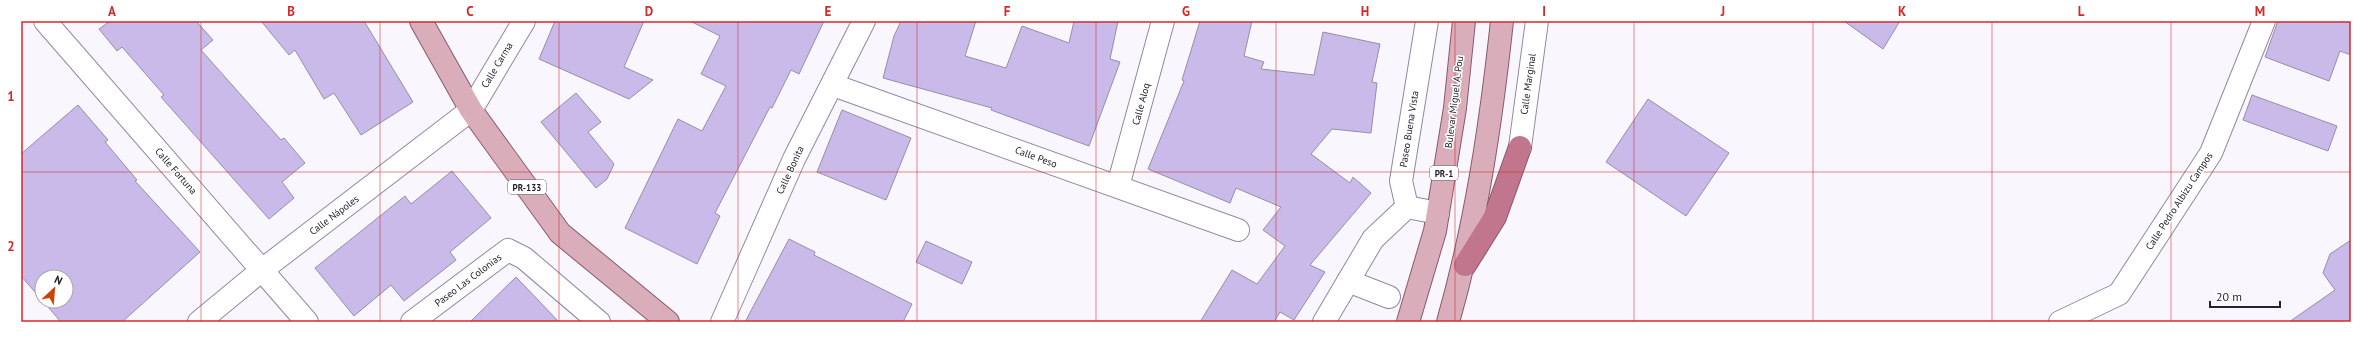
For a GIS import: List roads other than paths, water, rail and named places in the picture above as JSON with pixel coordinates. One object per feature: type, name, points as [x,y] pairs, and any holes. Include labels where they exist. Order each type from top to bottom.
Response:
[{"type":"highway","points":[[1464,264],[1495,217],[1520,147]]},
{"type":"main road","name":"PR-133","points":[[421,21],[471,110],[560,233],[668,322]]},
{"type":"main road","name":"Bulevar Miguel A. Pou","points":[[1408,322],[1435,232],[1455,108],[1464,21]]},
{"type":"main road","points":[[1448,322],[1464,264],[1491,114],[1502,21]]},
{"type":"street","name":"Calle Fortuna","points":[[45,21],[307,322]]},
{"type":"street","name":"Calle Carma","points":[[471,110],[524,21]]},
{"type":"street","name":"Calle Bonita","points":[[722,322],[794,159],[833,85],[864,21]]},
{"type":"street","name":"Calle Aloq","points":[[1118,186],[1163,21]]},
{"type":"street","name":"Paseo Buena Vista","points":[[1407,206],[1401,181],[1427,21]]},
{"type":"street","name":"Calle Marginal","points":[[1520,147],[1537,21]]},
{"type":"street","name":"Calle Pedro Albizu Campos","points":[[2060,322],[2119,294],[2211,153],[2264,21]]},
{"type":"street","name":"Calle Peso","points":[[833,85],[1238,230]]},
{"type":"street","name":"Calle Nápoles","points":[[199,322],[262,270],[471,110]]},
{"type":"street","points":[[1324,322],[1373,239],[1407,206],[1438,213]]},
{"type":"street","name":"Paseo Las Colonias","points":[[412,322],[508,250],[524,258],[599,322]]},
{"type":"street","points":[[1348,281],[1389,297]]}]
